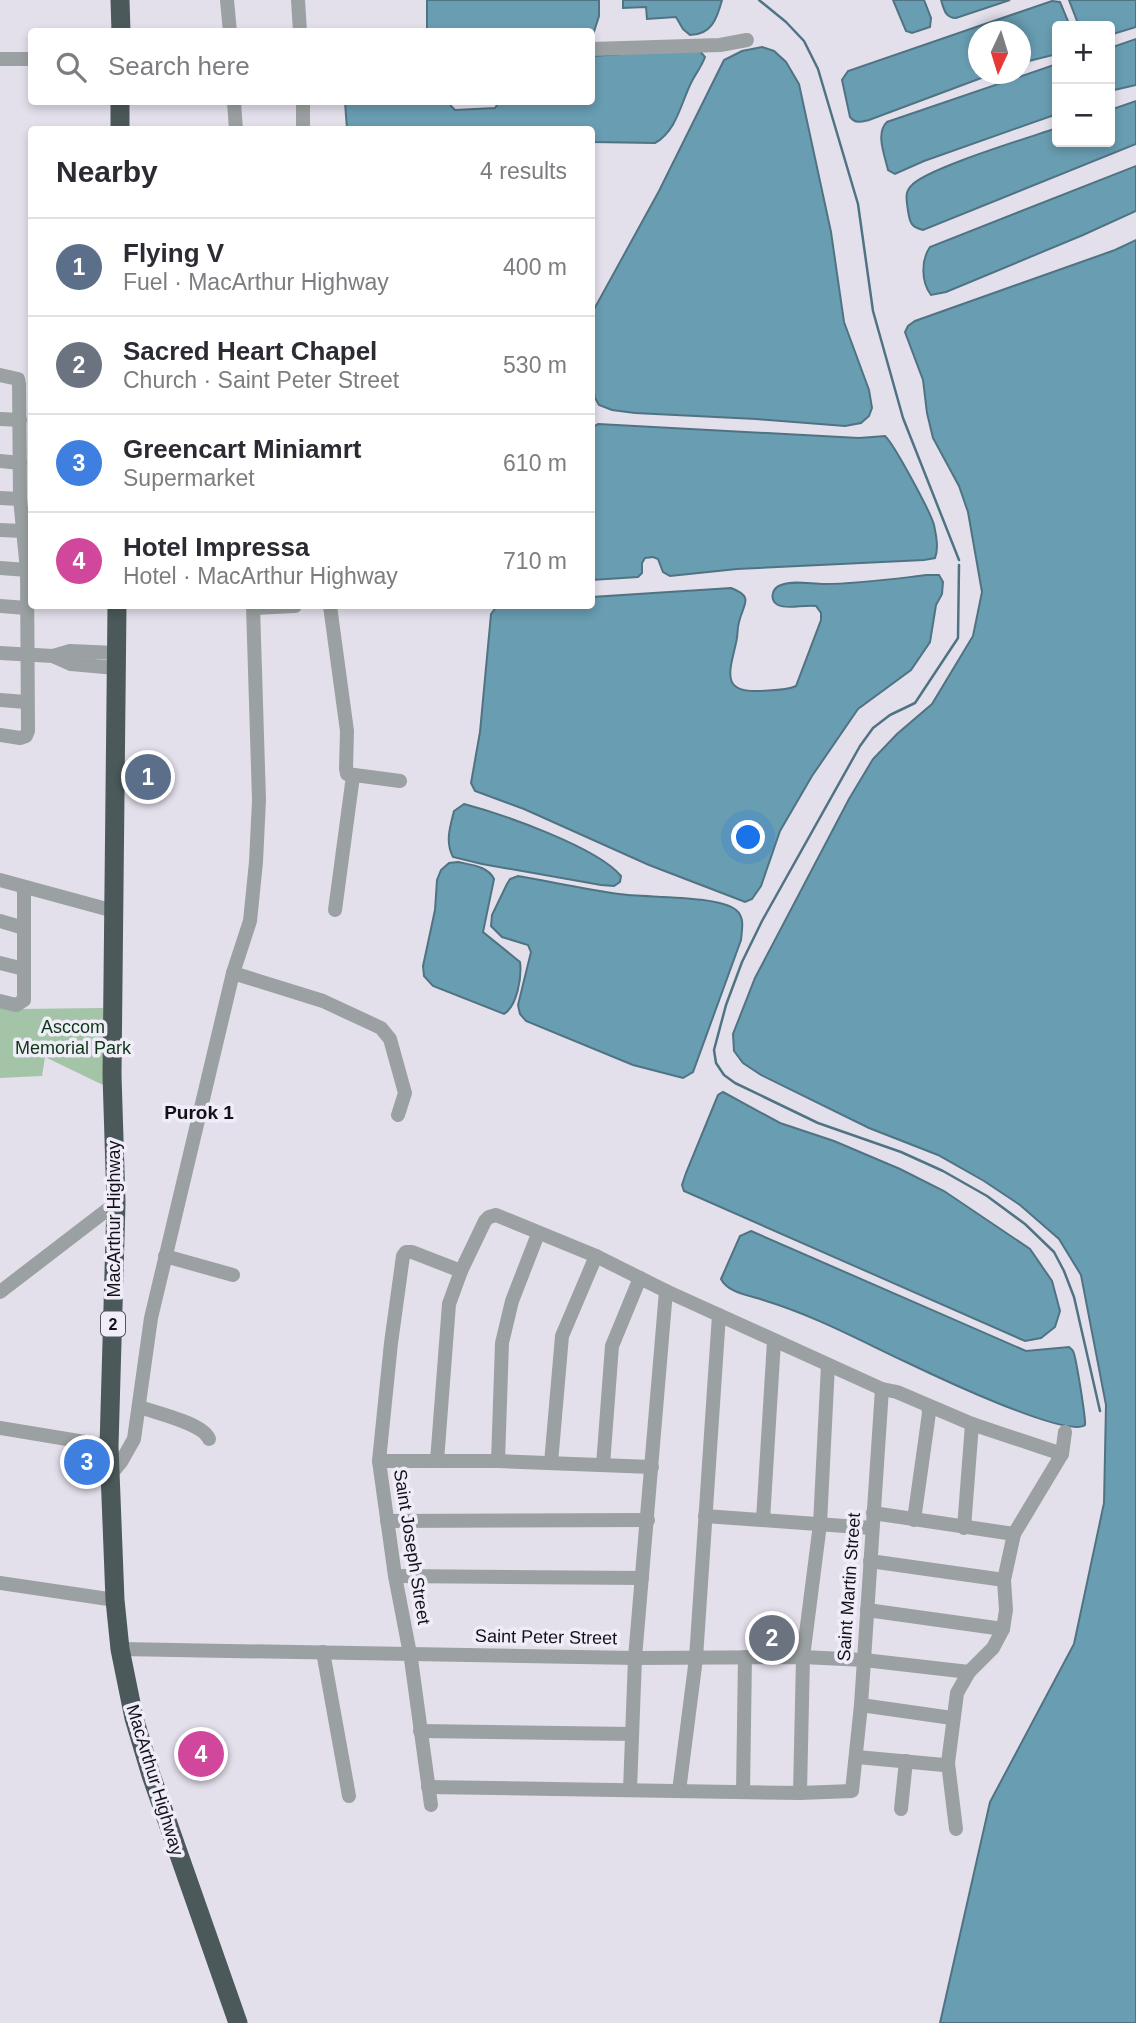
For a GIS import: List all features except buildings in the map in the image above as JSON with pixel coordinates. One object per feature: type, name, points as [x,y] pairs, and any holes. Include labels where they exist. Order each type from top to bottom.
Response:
[{"type":"highway","points":[[120,0],[121,28]]},
{"type":"highway","points":[[120,105],[120,126]]},
{"type":"highway","name":"MacArthur Highway","points":[[117,609],[113,1075],[116,1203],[109,1446],[115,1600],[120,1649],[134,1718],[150,1774],[238,2023]]},
{"type":"street","points":[[226,0],[230,28]]},
{"type":"street","points":[[298,0],[299,28]]},
{"type":"street","points":[[595,49],[720,45],[747,40]]},
{"type":"street","points":[[0,59],[28,59]]},
{"type":"street","points":[[234,105],[236,126]]},
{"type":"street","points":[[303,105],[303,126]]},
{"type":"street","points":[[0,375],[18,379],[20,499],[27,570],[26,736],[20,738],[0,735]]},
{"type":"street","points":[[0,419],[20,420]]},
{"type":"street","points":[[0,461],[20,463]]},
{"type":"street","points":[[0,498],[20,499]]},
{"type":"street","points":[[0,530],[22,531]]},
{"type":"street","points":[[0,568],[27,570]]},
{"type":"street","points":[[0,606],[27,608]]},
{"type":"street","points":[[111,1474],[134,1439],[151,1318],[233,974],[250,921],[258,800],[253,609]]},
{"type":"street","points":[[330,609],[347,731],[347,774],[400,781]]},
{"type":"street","points":[[0,653],[53,656],[70,651],[116,660]]},
{"type":"street","points":[[0,700],[26,702]]},
{"type":"street","points":[[335,910],[352,776]]},
{"type":"street","points":[[0,880],[114,911]]},
{"type":"street","points":[[0,1001],[16,1005],[24,1000],[24,887]]},
{"type":"street","points":[[0,921],[24,928]]},
{"type":"street","points":[[0,963],[24,969]]},
{"type":"street","points":[[233,974],[323,1001],[381,1028],[390,1039],[405,1093],[398,1115]]},
{"type":"street","points":[[0,1292],[116,1203]]},
{"type":"street","points":[[437,1461],[449,1304],[461,1271],[488,1217],[496,1215],[596,1256],[666,1291],[882,1389],[897,1392],[972,1423],[1062,1454]]},
{"type":"street","points":[[498,1461],[502,1343],[512,1301],[538,1234]]},
{"type":"street","name":"Saint Joseph Street","points":[[431,1805],[410,1654],[394,1576],[379,1461],[403,1256],[406,1252],[412,1252],[461,1271]]},
{"type":"street","points":[[165,1256],[233,1275]]},
{"type":"street","points":[[551,1463],[562,1336],[596,1256]]},
{"type":"street","points":[[603,1465],[611,1346],[640,1278]]},
{"type":"street","points":[[630,1790],[635,1658],[666,1291]]},
{"type":"street","points":[[679,1791],[696,1658],[719,1315]]},
{"type":"street","points":[[763,1520],[774,1341]]},
{"type":"street","points":[[428,1787],[800,1793],[803,1657],[820,1524],[828,1365]]},
{"type":"street","name":"Saint Martin Street","points":[[800,1793],[849,1792],[853,1788],[882,1389]]},
{"type":"street","points":[[914,1520],[928,1406]]},
{"type":"street","points":[[140,1407],[192,1424],[209,1438]]},
{"type":"street","points":[[964,1528],[972,1423]]},
{"type":"street","points":[[0,1428],[109,1446]]},
{"type":"street","points":[[956,1829],[947,1763],[957,1693],[969,1672],[993,1648],[1003,1629],[1006,1610],[1004,1580],[1014,1534],[1062,1454],[1065,1432]]},
{"type":"street","points":[[379,1461],[498,1461],[652,1467]]},
{"type":"street","points":[[705,1516],[820,1524],[914,1520],[1014,1534]]},
{"type":"street","points":[[387,1521],[648,1520]]},
{"type":"street","points":[[870,1561],[1004,1580]]},
{"type":"street","points":[[394,1576],[642,1578]]},
{"type":"street","points":[[0,1583],[115,1600]]},
{"type":"street","points":[[867,1610],[1003,1629]]},
{"type":"street","name":"Saint Peter Street","points":[[120,1649],[635,1658],[803,1657],[864,1660],[969,1672]]},
{"type":"street","points":[[323,1652],[349,1796]]},
{"type":"street","points":[[743,1792],[745,1657]]},
{"type":"street","points":[[860,1705],[953,1718]]},
{"type":"street","points":[[421,1731],[632,1734]]},
{"type":"street","points":[[857,1757],[947,1763]]},
{"type":"street","points":[[901,1809],[906,1761]]},
{"type":"green space","name":"Asccom Memorial Park","points":[[0,1007],[103,1008],[103,1085],[45,1057],[42,1076],[0,1078]]},
{"type":"water","points":[[427,0],[599,0],[599,16],[595,29],[427,28]]},
{"type":"water","points":[[623,0],[722,0],[712,25],[703,32],[690,35],[676,17],[647,19],[646,7],[623,8]]},
{"type":"water","points":[[893,0],[924,0],[931,18],[930,27],[912,33],[906,31]]},
{"type":"water","points":[[941,0],[1010,0],[952,18],[947,15]]},
{"type":"water","points":[[1069,0],[1136,0],[1136,27],[1115,33],[1115,21],[1077,21]]},
{"type":"water","points":[[1052,1],[1060,2],[1068,21],[1052,21],[1052,55],[1031,60],[1031,21],[994,21]]},
{"type":"water","points":[[968,30],[968,83],[869,120],[857,122],[850,117],[842,80],[848,71]]},
{"type":"water","points":[[1136,39],[1136,85],[1115,90],[1115,46]]},
{"type":"water","points":[[762,47],[774,51],[786,62],[799,84],[831,232],[844,322],[869,390],[872,408],[869,416],[861,423],[845,426],[635,413],[612,410],[599,405],[595,398],[595,308],[659,191],[724,60],[742,51]]},
{"type":"water","points":[[698,49],[705,57],[669,131],[655,143],[595,142],[595,126],[347,126],[345,105],[451,105],[455,110],[495,108],[497,105],[595,105],[595,56]]},
{"type":"water","points":[[1052,66],[1052,116],[924,161],[895,174],[888,170],[881,138],[887,122],[998,84],[1031,84],[1031,73]]},
{"type":"water","points":[[1136,101],[1136,144],[923,230],[910,221],[907,195],[911,186],[936,171],[1003,146],[1052,130],[1052,147],[1115,147],[1115,108]]},
{"type":"water","points":[[1136,166],[1136,211],[946,292],[931,295],[925,284],[923,271],[930,247]]},
{"type":"water","points":[[1136,240],[1136,2023],[940,2023],[990,1802],[1074,1644],[1104,1503],[1106,1405],[1081,1275],[1059,1239],[1020,1205],[938,1155],[869,1128],[761,1075],[743,1063],[734,1051],[733,1034],[755,978],[849,799],[873,759],[932,704],[973,636],[982,592],[968,512],[959,486],[933,438],[923,380],[905,332],[908,326],[915,321],[1115,250]]},
{"type":"water","points":[[598,424],[859,438],[885,436],[920,494],[934,525],[937,541],[935,558],[737,569],[670,576],[663,572],[658,559],[653,557],[645,558],[642,573],[638,577],[595,580],[595,426]]},
{"type":"water","points":[[939,575],[943,582],[942,594],[936,605],[930,642],[911,670],[858,709],[812,776],[780,831],[761,886],[752,899],[745,902],[649,865],[524,809],[475,791],[471,783],[480,732],[491,614],[495,609],[595,609],[595,597],[731,588],[743,595],[746,602],[738,625],[730,671],[733,684],[747,691],[778,690],[796,686],[821,620],[821,613],[816,606],[778,605],[773,600],[775,589],[791,583],[876,581]]},
{"type":"water","points":[[464,804],[501,815],[571,843],[609,865],[621,876],[620,882],[614,886],[601,885],[453,857],[449,846],[450,829],[454,811]]},
{"type":"water","points":[[458,862],[483,869],[494,879],[483,932],[520,962],[518,991],[509,1010],[504,1014],[433,986],[424,976],[423,966],[435,910],[437,880],[441,870],[449,863]]},
{"type":"water","points":[[518,876],[619,894],[713,902],[727,905],[739,913],[742,923],[741,940],[693,1072],[683,1078],[633,1065],[526,1021],[520,1014],[518,1005],[531,952],[528,945],[502,937],[491,926],[492,915],[507,884],[510,879]]},
{"type":"water","points":[[723,1092],[780,1123],[834,1141],[944,1191],[1030,1249],[1052,1281],[1060,1311],[1055,1327],[1041,1338],[1025,1341],[684,1191],[682,1185],[686,1173],[718,1095]]},
{"type":"water","points":[[751,1231],[1026,1351],[1069,1347],[1073,1351],[1076,1364],[1085,1425],[1073,1427],[1053,1423],[998,1403],[818,1320],[734,1290],[721,1279],[740,1236]]},
{"type":"waterway","points":[[759,0],[804,41],[818,69],[858,204],[873,311],[903,418],[959,560]]},
{"type":"waterway","points":[[959,565],[958,638],[915,703],[890,715],[873,728],[860,746],[762,921],[742,962],[726,1005],[714,1050],[716,1063],[724,1075],[735,1083],[818,1123],[901,1152],[943,1171],[987,1196],[1025,1224],[1054,1252],[1064,1271],[1074,1297],[1100,1411]]},
{"type":"place","name":"Flying V","points":[[148,777]]},
{"type":"place","name":"Greencart Miniamrt","points":[[87,1462]]},
{"type":"place","name":"Sacred Heart Chapel","points":[[772,1638]]},
{"type":"place","name":"Hotel Impressa","points":[[201,1754]]},
{"type":"district","name":"Purok 1","points":[[199,1112]]}]
